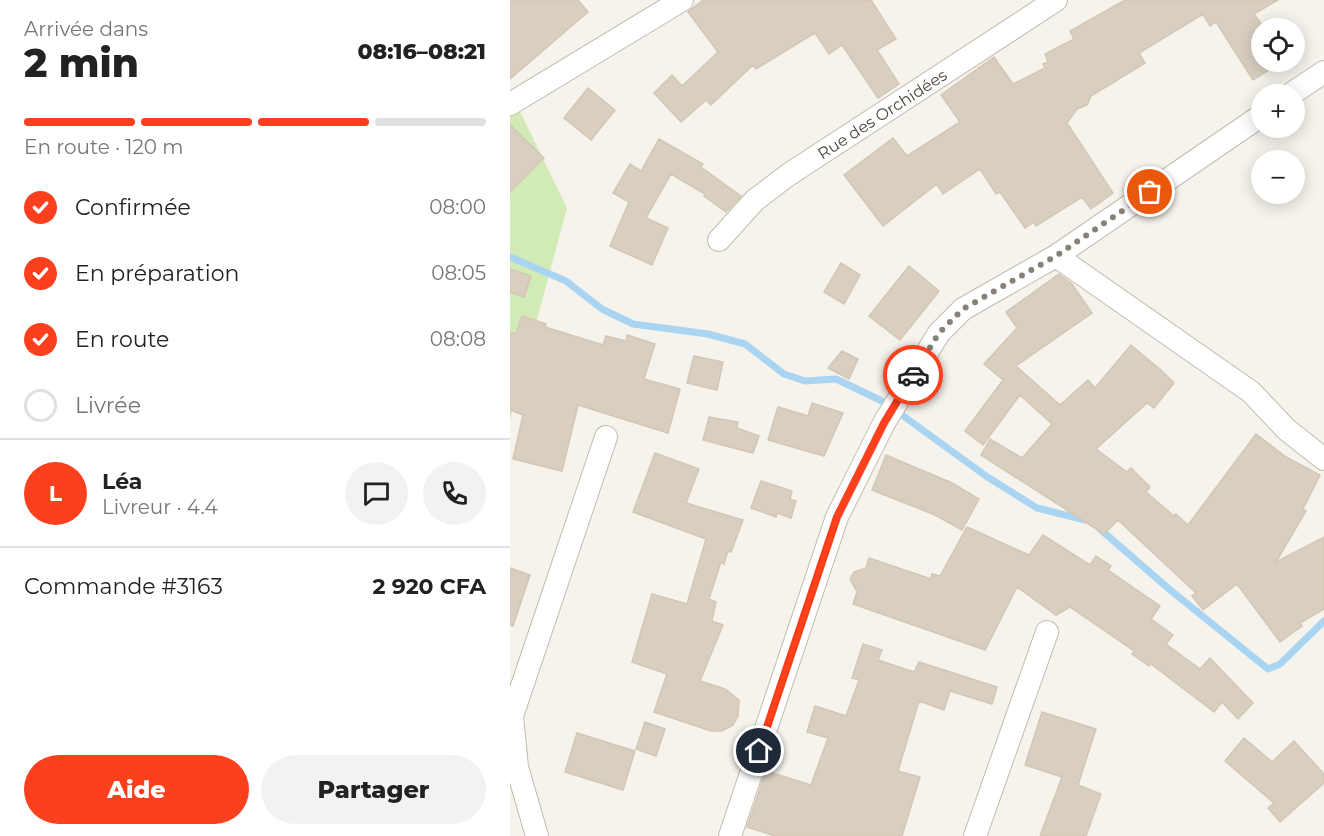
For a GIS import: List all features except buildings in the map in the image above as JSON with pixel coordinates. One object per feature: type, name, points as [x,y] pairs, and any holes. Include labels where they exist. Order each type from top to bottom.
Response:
[{"type":"street","points":[[510,104],[681,0]]},
{"type":"street","name":"Rue des Orchidées","points":[[719,240],[755,200],[788,175],[1056,0]]},
{"type":"street","points":[[1305,85],[1324,72]]},
{"type":"street","points":[[730,836],[837,517],[884,423],[939,333],[963,309],[1056,256],[1251,123]]},
{"type":"street","points":[[1056,256],[1251,392],[1287,430],[1324,459]]},
{"type":"street","points":[[537,836],[513,764],[512,716],[606,437]]},
{"type":"street","points":[[975,836],[1047,632]]},
{"type":"green space","points":[[510,91],[567,208],[510,420]]},
{"type":"waterway","points":[[510,257],[566,281],[602,309],[633,324],[708,334],[745,344],[784,374],[805,381],[836,379],[884,402],[986,476],[1037,508],[1085,520]]},
{"type":"waterway","points":[[1100,529],[1169,589],[1268,669],[1280,664],[1324,621]]},
{"type":"way so far","points":[[913,375],[939,333],[963,309],[1056,256],[1150,192]]},
{"type":"route","points":[[759,751],[837,517],[884,423],[913,375]]}]
